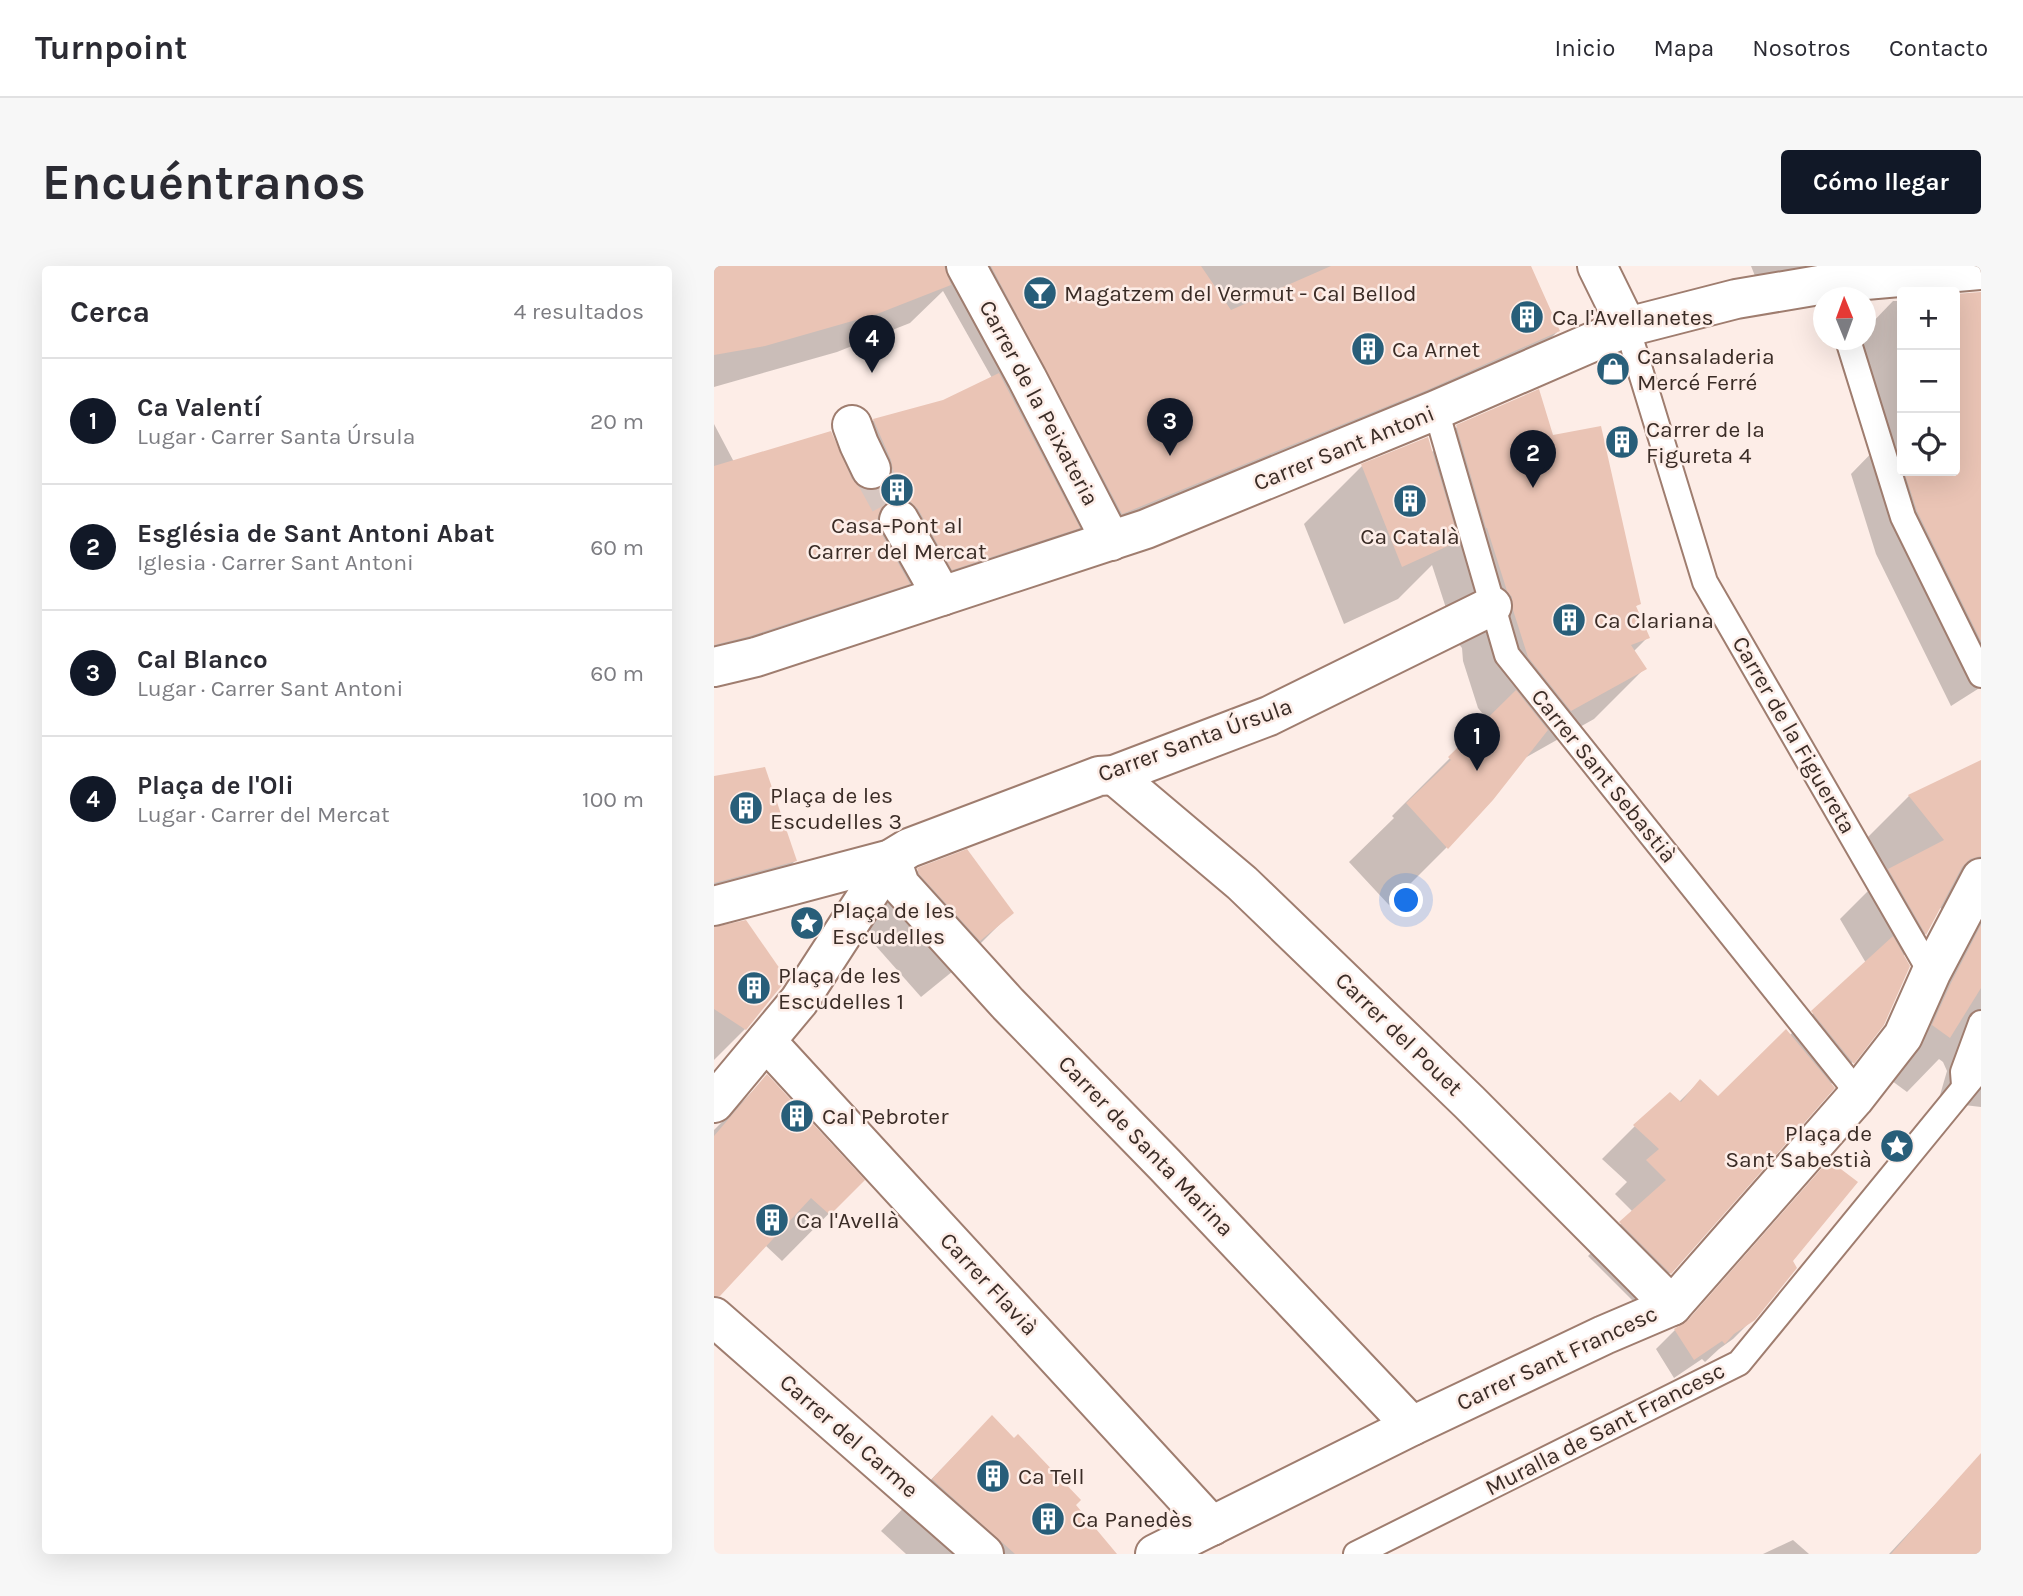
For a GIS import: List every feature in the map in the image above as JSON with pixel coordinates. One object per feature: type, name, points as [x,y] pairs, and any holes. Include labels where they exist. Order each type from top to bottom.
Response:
[{"type":"street","points":[[1597,266],[1627,327]]},
{"type":"street","name":"Carrer Sant Antoni","points":[[1855,287],[1981,270]]},
{"type":"street","name":"Carrer de la Peixateria","points":[[971,289],[1111,541]]},
{"type":"street","name":"Carrer Sant Antoni","points":[[714,667],[756,657],[1111,541],[1436,410],[1627,327],[1736,299],[1813,292]]},
{"type":"street","points":[[852,425],[871,468]]},
{"type":"street","points":[[899,520],[942,596]]},
{"type":"street","name":"Carrer Santa Úrsula","points":[[714,906],[891,859],[909,848],[1099,776],[1114,775],[1269,716],[1492,606]]},
{"type":"street","name":"Carrer del Pouet","points":[[1114,775],[1242,883],[1469,1102],[1672,1306]]},
{"type":"street","points":[[714,1103],[799,1001],[891,859]]},
{"type":"street","name":"Carrer de Santa Marina","points":[[891,859],[900,885],[1008,1004],[1412,1426]]},
{"type":"street","name":"Carrer Sant Francesc","points":[[1155,1554],[1412,1426],[1604,1335],[1672,1306],[1854,1099],[1903,1036],[1931,973],[1981,878]]},
{"type":"street","name":"Carrer Flavià","points":[[766,1041],[1212,1526]]},
{"type":"street","name":"Carrer del Carme","points":[[714,1317],[984,1554]]},
{"type":"lane","name":"Carrer de la Figuereta","points":[[1627,327],[1705,582],[1931,973]]},
{"type":"lane","points":[[1851,350],[1903,517],[1981,675]]},
{"type":"lane","name":"Carrer Sant Sebastià","points":[[1436,410],[1507,655],[1849,1082],[1854,1099]]},
{"type":"lane","name":"Muralla de Sant Francesc","points":[[1356,1554],[1739,1363],[1914,1150],[1973,1084],[1963,1072],[1981,1023]]},
{"type":"lane","points":[[1973,1084],[1981,1067]]},
{"type":"building","points":[[714,266],[944,266],[951,285],[877,314],[765,346],[714,355]]},
{"type":"building","points":[[991,266],[1201,266],[1231,310],[1331,266],[1531,266],[1560,331],[1427,390],[1122,514]]},
{"type":"building","points":[[1981,292],[1981,641],[1917,511],[1906,476],[1960,476],[1960,294]]},
{"type":"building","points":[[999,373],[1080,528],[952,570],[918,509],[911,502],[900,498],[889,501],[881,508],[877,520],[880,531],[910,584],[750,636],[714,645],[714,466],[831,431],[852,479],[859,487],[870,491],[880,489],[889,481],[893,470],[873,419],[943,400]]},
{"type":"building","points":[[1539,389],[1553,435],[1601,426],[1641,604],[1636,606],[1650,638],[1631,645],[1647,669],[1571,711],[1528,657],[1513,610],[1512,597],[1507,591],[1486,528],[1456,425]]},
{"type":"building","name":"Ca Català","points":[[1428,437],[1459,541],[1402,567],[1361,464]]},
{"type":"building","points":[[1516,690],[1548,730],[1493,800],[1448,849],[1406,803],[1451,760],[1448,757]]},
{"type":"building","points":[[1981,760],[1981,856],[1970,859],[1962,867],[1926,935],[1888,869],[1944,840],[1908,795]]},
{"type":"building","name":"Plaça de les Escudelles 3","points":[[765,767],[797,861],[714,883],[714,776]]},
{"type":"building","points":[[967,849],[1014,913],[980,941],[919,874],[917,868]]},
{"type":"building","points":[[746,920],[787,979],[746,1030],[714,1009],[714,927]]},
{"type":"building","points":[[1981,925],[1981,988],[1950,1038],[1932,1025]]},
{"type":"building","points":[[1893,936],[1910,966],[1884,1025],[1854,1064],[1811,1011]]},
{"type":"building","points":[[1786,1029],[1835,1088],[1671,1274],[1619,1222],[1666,1180],[1646,1160],[1659,1149],[1633,1125],[1670,1092],[1681,1102],[1700,1079],[1718,1096]]},
{"type":"building","points":[[767,1074],[865,1180],[830,1215],[811,1198],[720,1296],[714,1296],[714,1136]]},
{"type":"building","points":[[1829,1160],[1858,1182],[1793,1261],[1797,1268],[1755,1320],[1734,1334],[1725,1344],[1722,1341],[1694,1360],[1674,1329],[1688,1320]]},
{"type":"building","points":[[992,1415],[1014,1438],[1018,1434],[1081,1500],[1076,1505],[1117,1554],[1015,1554],[932,1479]]},
{"type":"building","points":[[1981,1453],[1981,1554],[1891,1554],[1921,1520]]},
{"type":"tunnel","points":[[871,469],[899,520]]},
{"type":"place","name":"Magatzem del Vermut - Cal Bellod","points":[[1040,293]]},
{"type":"place","name":"Ca l'Avellanetes","points":[[1527,317]]},
{"type":"place","name":"Ca Arnet","points":[[1368,349]]},
{"type":"place","name":"Cansaladeria Mercé Ferré","points":[[1613,369]]},
{"type":"place","name":"Plaça de l'Oli","points":[[872,373]]},
{"type":"place","name":"Carrer de la Figureta 4","points":[[1622,442]]},
{"type":"place","name":"Cal Blanco","points":[[1170,456]]},
{"type":"place","name":"Església de Sant Antoni Abat","points":[[1533,488]]},
{"type":"place","name":"Casa-Pont al Carrer del Mercat","points":[[897,490]]},
{"type":"place","name":"Ca Català","points":[[1410,501]]},
{"type":"place","name":"Ca Clariana","points":[[1569,620]]},
{"type":"place","name":"Ca Valentí","points":[[1477,771]]},
{"type":"place","name":"Plaça de les Escudelles 3","points":[[746,808]]},
{"type":"place","name":"Plaça de les Escudelles","points":[[807,923]]},
{"type":"place","name":"Plaça de les Escudelles 1","points":[[754,988]]},
{"type":"place","name":"Cal Pebroter","points":[[797,1116]]},
{"type":"place","name":"Plaça de Sant Sabestià","points":[[1897,1146]]},
{"type":"place","name":"Ca l'Avellà","points":[[772,1220]]},
{"type":"place","name":"Ca Tell","points":[[993,1476]]},
{"type":"place","name":"Ca Panedès","points":[[1048,1519]]}]
